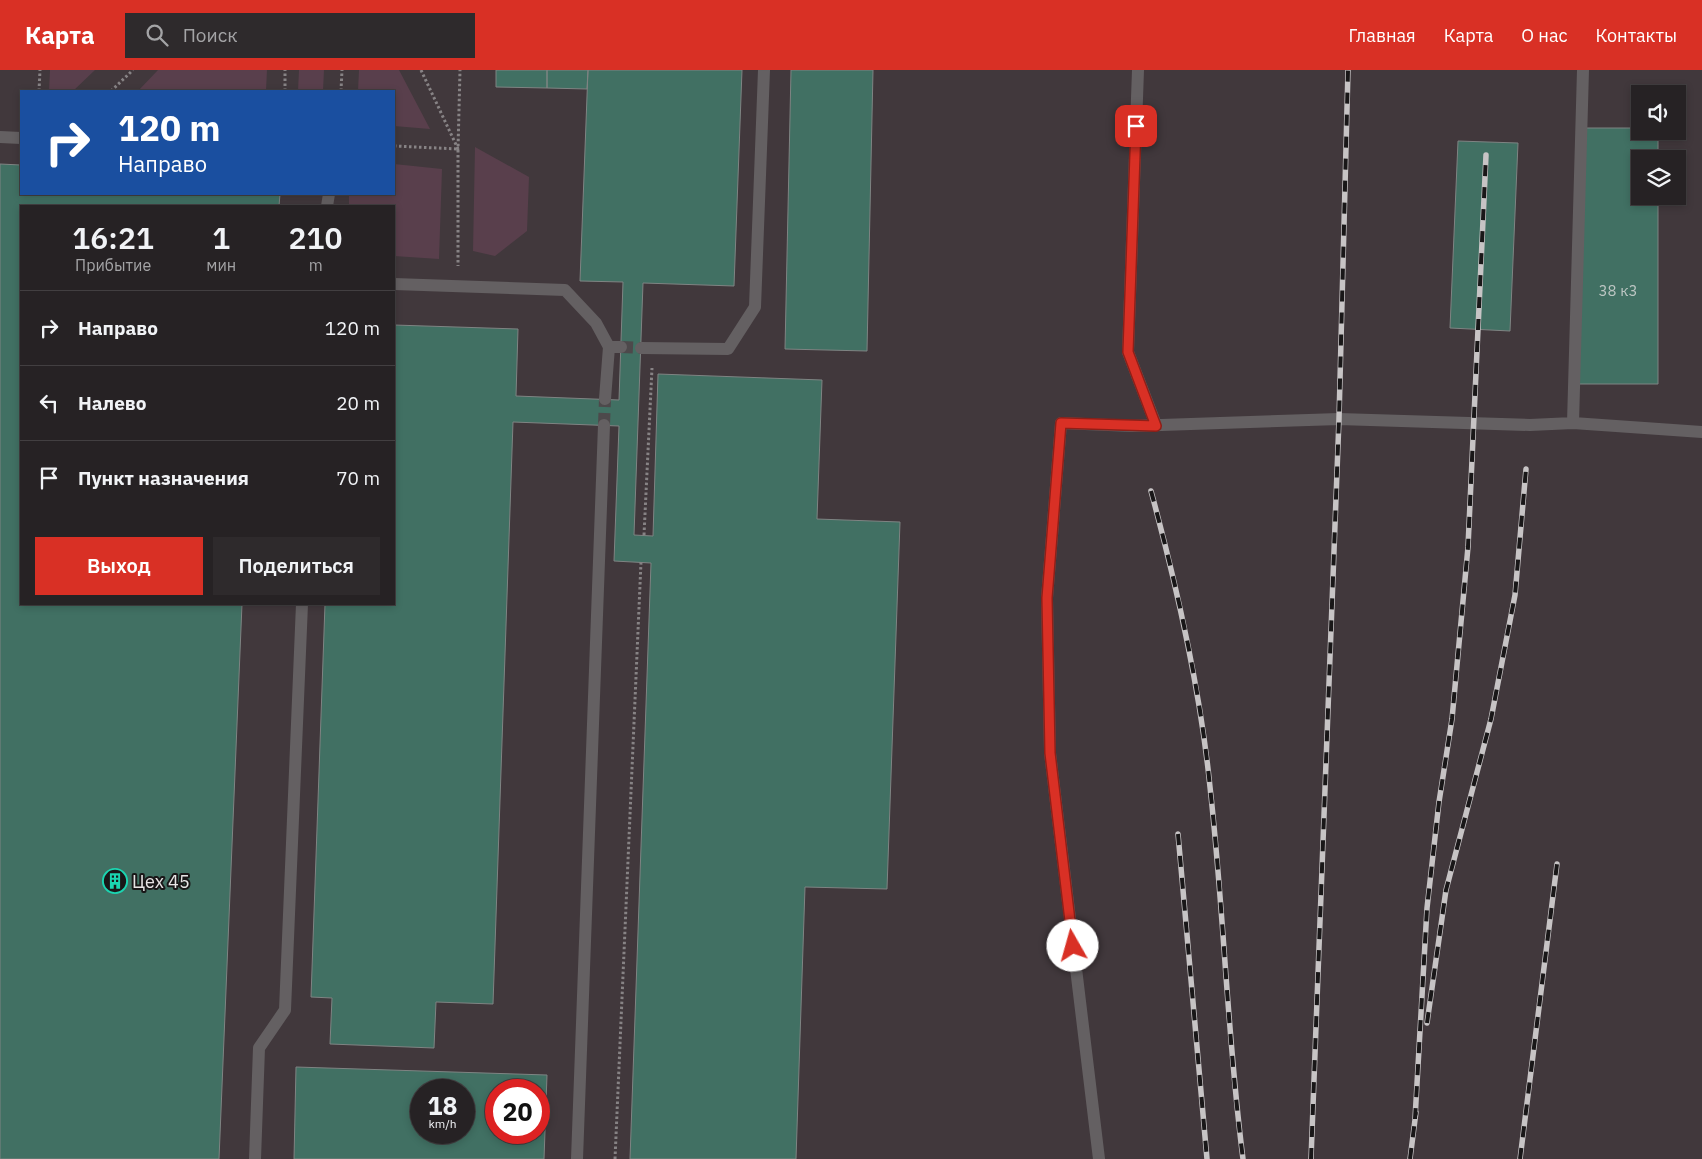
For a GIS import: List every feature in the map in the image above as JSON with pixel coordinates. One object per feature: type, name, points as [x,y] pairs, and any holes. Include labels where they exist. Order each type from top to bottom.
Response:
[{"type":"lane","points":[[647,348],[728,349],[755,307],[764,70]]},
{"type":"lane","points":[[1138,70],[1128,352],[1156,426]]},
{"type":"lane","points":[[1574,424],[1583,70]]},
{"type":"lane","points":[[0,137],[20,138]]},
{"type":"lane","points":[[395,284],[566,290],[615,347],[605,399]]},
{"type":"lane","points":[[1099,1159],[1050,753],[1048,589],[1061,423],[1156,426],[1339,420],[1530,426],[1574,424],[1702,432]]},
{"type":"lane","points":[[577,1159],[604,426]]},
{"type":"lane","points":[[255,1159],[259,1048],[285,1010],[302,605]]},
{"type":"path","points":[[38,90],[40,70]]},
{"type":"path","points":[[112,90],[133,70]]},
{"type":"path","points":[[284,90],[285,70]]},
{"type":"path","points":[[341,90],[342,70]]},
{"type":"path","points":[[421,70],[458,149]]},
{"type":"path","points":[[458,286],[460,70]]},
{"type":"path","points":[[395,146],[458,149]]},
{"type":"path","points":[[644,535],[647,348]]},
{"type":"path","points":[[615,1159],[641,562]]},
{"type":"shaded area","points":[[0,70],[1702,70],[1702,1159],[0,1159]]},
{"type":"shaded area","points":[[50,70],[95,70],[74,90],[49,90]]},
{"type":"shaded area","points":[[158,70],[267,70],[266,90],[139,90]]},
{"type":"shaded area","points":[[299,70],[324,70],[323,90],[298,90]]},
{"type":"shaded area","points":[[359,70],[399,70],[430,129],[395,126],[395,90],[358,90]]},
{"type":"shaded area","points":[[475,147],[529,177],[527,231],[495,256],[473,251]]},
{"type":"shaded area","points":[[395,164],[442,169],[439,259],[395,256],[395,205],[349,205],[349,195],[395,195]]},
{"type":"building","points":[[496,70],[547,70],[547,88],[496,87]]},
{"type":"building","points":[[547,70],[588,70],[587,89],[547,88]]},
{"type":"building","points":[[588,70],[742,70],[734,286],[643,283],[634,535],[653,536],[658,374],[822,380],[817,519],[900,522],[887,889],[805,887],[796,1159],[630,1159],[651,563],[614,561],[619,426],[513,422],[493,1004],[436,1002],[434,1048],[330,1044],[332,998],[311,997],[325,605],[395,605],[395,325],[518,329],[516,396],[619,400],[623,282],[580,281]]},
{"type":"building","points":[[791,70],[873,70],[867,351],[785,349]]},
{"type":"building","points":[[1578,128],[1631,128],[1631,140],[1658,140],[1658,150],[1631,150],[1631,205],[1658,205],[1658,384],[1578,384]]},
{"type":"building","points":[[1458,141],[1518,143],[1510,331],[1450,328]]},
{"type":"building","name":"Цех 45","points":[[0,164],[20,165],[20,195],[280,195],[279,205],[20,205],[20,605],[242,605],[219,1159],[0,1159]]},
{"type":"building","points":[[296,1067],[547,1075],[547,1079],[485,1079],[485,1144],[545,1144],[544,1159],[294,1159]]},
{"type":"tunnel","points":[[621,347],[641,348]]},
{"type":"tunnel","points":[[604,425],[605,399]]},
{"type":"railway","points":[[1311,1159],[1339,419],[1348,70]]},
{"type":"railway","points":[[1415,1119],[1427,908],[1439,802],[1452,719],[1468,547],[1486,155]]},
{"type":"railway","points":[[1427,1023],[1446,890],[1491,719],[1515,595],[1526,469]]},
{"type":"railway","points":[[1151,491],[1170,564],[1194,675],[1206,750],[1215,834],[1233,1066],[1243,1159]]},
{"type":"railway","points":[[1178,834],[1207,1159]]},
{"type":"railway","points":[[1520,1159],[1557,864]]},
{"type":"railway","points":[[1410,1159],[1416,1112]]},
{"type":"place","name":"Цех 45","points":[[115,881]]},
{"type":"route","points":[[1073,946],[1050,753],[1047,598],[1061,423],[1156,426],[1128,352],[1136,126]]}]
